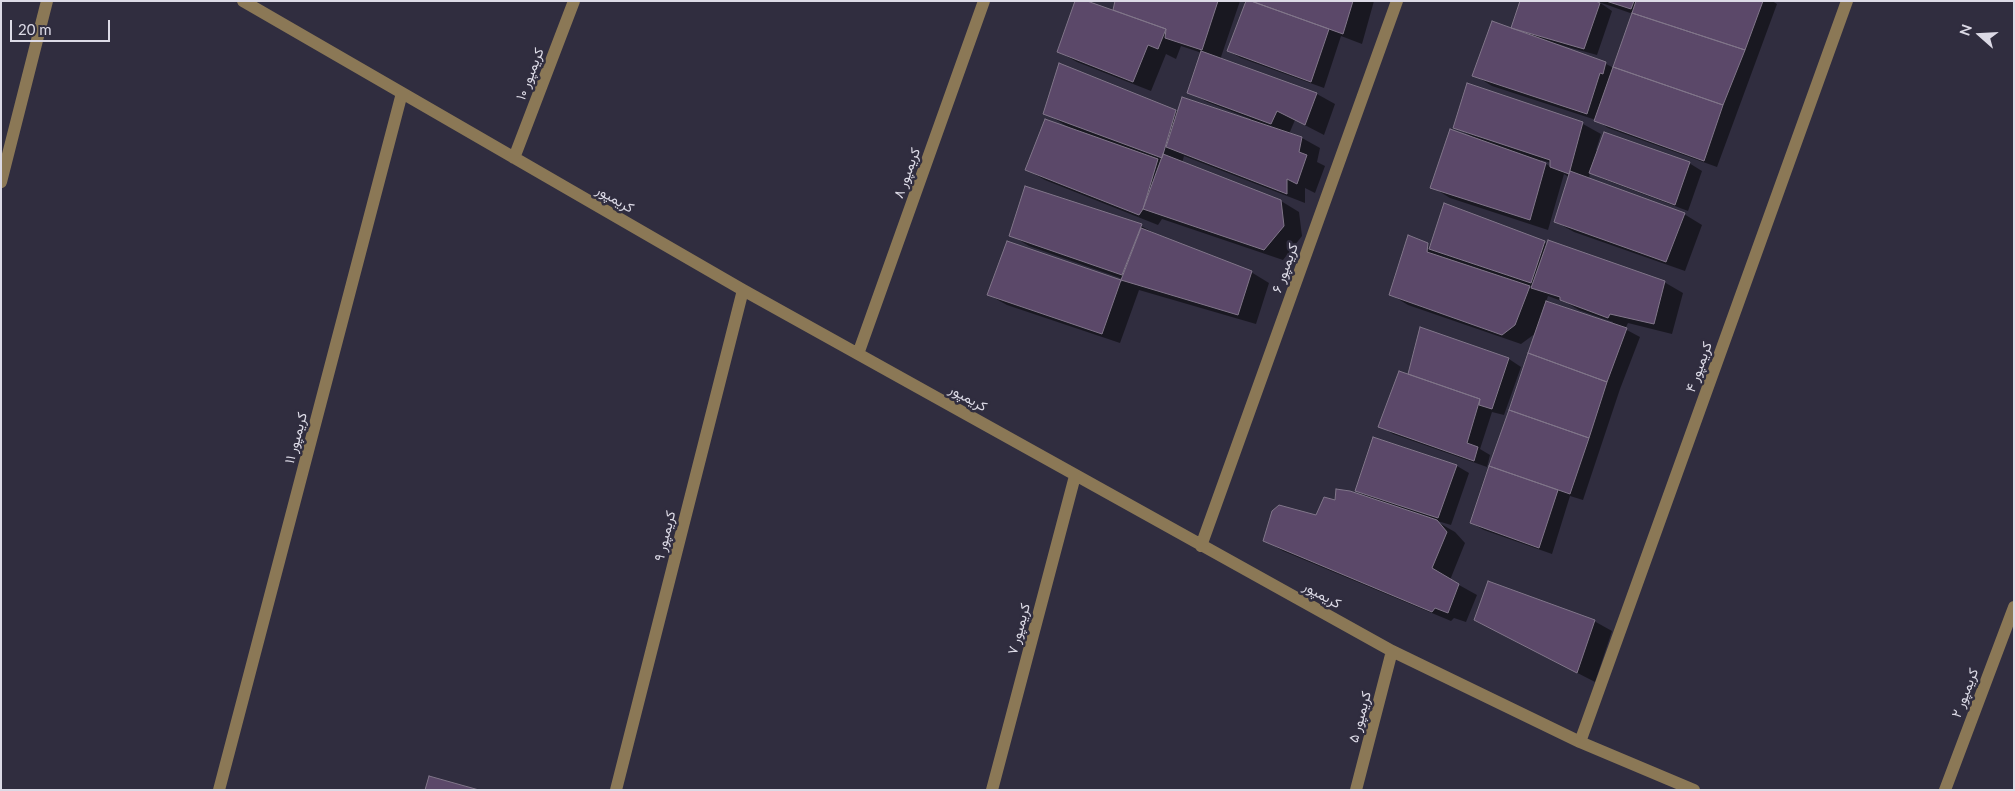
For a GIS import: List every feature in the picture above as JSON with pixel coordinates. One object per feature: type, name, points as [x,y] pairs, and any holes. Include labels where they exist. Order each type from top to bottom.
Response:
[{"type":"street","points":[[1,182],[47,1]]},
{"type":"street","name":"کریمپور","points":[[243,1],[743,290],[1392,651],[1580,742],[1694,790]]},
{"type":"street","name":"کریمپور ۱۰","points":[[514,158],[574,1]]},
{"type":"street","name":"کریمپور ۸","points":[[858,354],[984,1]]},
{"type":"street","name":"کریمپور ۶","points":[[1201,546],[1397,1]]},
{"type":"street","name":"کریمپور ۴","points":[[1580,742],[1847,1]]},
{"type":"street","name":"کریمپور ۱۱","points":[[219,790],[402,93]]},
{"type":"street","name":"کریمپور ۹","points":[[616,790],[743,290]]},
{"type":"street","name":"کریمپور ۷","points":[[992,790],[1075,476]]},
{"type":"street","name":"کریمپور ۲","points":[[1944,790],[2014,607]]},
{"type":"street","name":"کریمپور ۵","points":[[1356,790],[1392,651]]},
{"type":"building","points":[[1075,1],[1087,1],[1166,29],[1158,49],[1148,45],[1133,82],[1057,52]]},
{"type":"building","points":[[1115,1],[1218,1],[1202,50],[1165,38],[1166,29],[1113,10]]},
{"type":"building","points":[[1246,1],[1251,1],[1329,29],[1311,82],[1227,51]]},
{"type":"building","points":[[1251,1],[1353,1],[1343,34]]},
{"type":"building","points":[[1520,1],[1596,1],[1600,3],[1584,49],[1511,28]]},
{"type":"building","points":[[1606,1],[1634,1],[1631,9]]},
{"type":"building","points":[[1636,1],[1763,1],[1745,50],[1632,13]]},
{"type":"building","points":[[1632,13],[1745,50],[1723,105],[1613,67]]},
{"type":"building","points":[[1492,21],[1606,62],[1603,74],[1600,73],[1587,114],[1472,76]]},
{"type":"building","points":[[1201,51],[1317,93],[1305,125],[1277,111],[1271,124],[1187,93]]},
{"type":"building","points":[[1059,63],[1176,110],[1162,158],[1043,114]]},
{"type":"building","points":[[1613,67],[1723,105],[1704,161],[1594,121]]},
{"type":"building","points":[[1467,83],[1583,122],[1569,174],[1550,167],[1550,160],[1453,128]]},
{"type":"building","points":[[1182,97],[1302,137],[1299,152],[1307,155],[1297,184],[1287,179],[1287,194],[1166,147]]},
{"type":"building","points":[[1045,119],[1158,159],[1143,209],[1139,215],[1025,170]]},
{"type":"building","points":[[1450,129],[1546,163],[1530,220],[1430,188]]},
{"type":"building","points":[[1604,132],[1690,162],[1675,205],[1589,173]]},
{"type":"building","points":[[1163,154],[1281,200],[1284,226],[1264,250],[1143,209]]},
{"type":"building","points":[[1570,171],[1685,213],[1666,262],[1554,222]]},
{"type":"building","points":[[1025,186],[1142,224],[1122,275],[1009,236]]},
{"type":"building","points":[[1444,203],[1545,241],[1531,283],[1429,249]]},
{"type":"building","points":[[1141,228],[1252,271],[1238,315],[1121,280]]},
{"type":"building","points":[[1408,235],[1428,243],[1427,252],[1530,286],[1515,325],[1502,335],[1389,295]]},
{"type":"building","points":[[1548,240],[1665,281],[1654,324],[1610,314],[1608,318],[1560,300],[1560,297],[1531,288]]},
{"type":"building","points":[[1007,241],[1121,280],[1102,334],[987,295]]},
{"type":"building","points":[[1546,301],[1627,328],[1607,382],[1528,353]]},
{"type":"building","points":[[1420,327],[1509,358],[1492,409],[1479,405],[1480,399],[1408,374]]},
{"type":"building","points":[[1528,353],[1607,382],[1589,438],[1509,410]]},
{"type":"building","points":[[1399,371],[1480,399],[1467,443],[1478,447],[1474,461],[1378,427]]},
{"type":"building","points":[[1509,410],[1589,438],[1570,494],[1489,466]]},
{"type":"building","points":[[1373,437],[1457,465],[1438,518],[1355,491]]},
{"type":"building","points":[[1489,466],[1558,490],[1539,548],[1470,523]]},
{"type":"building","points":[[1336,489],[1350,491],[1437,520],[1447,532],[1432,568],[1459,584],[1448,613],[1435,608],[1432,612],[1263,541],[1272,511],[1279,505],[1316,515],[1324,497],[1335,500]]},
{"type":"building","points":[[1488,581],[1595,620],[1577,673],[1474,620]]},
{"type":"building","points":[[429,776],[479,790],[425,790]]}]
